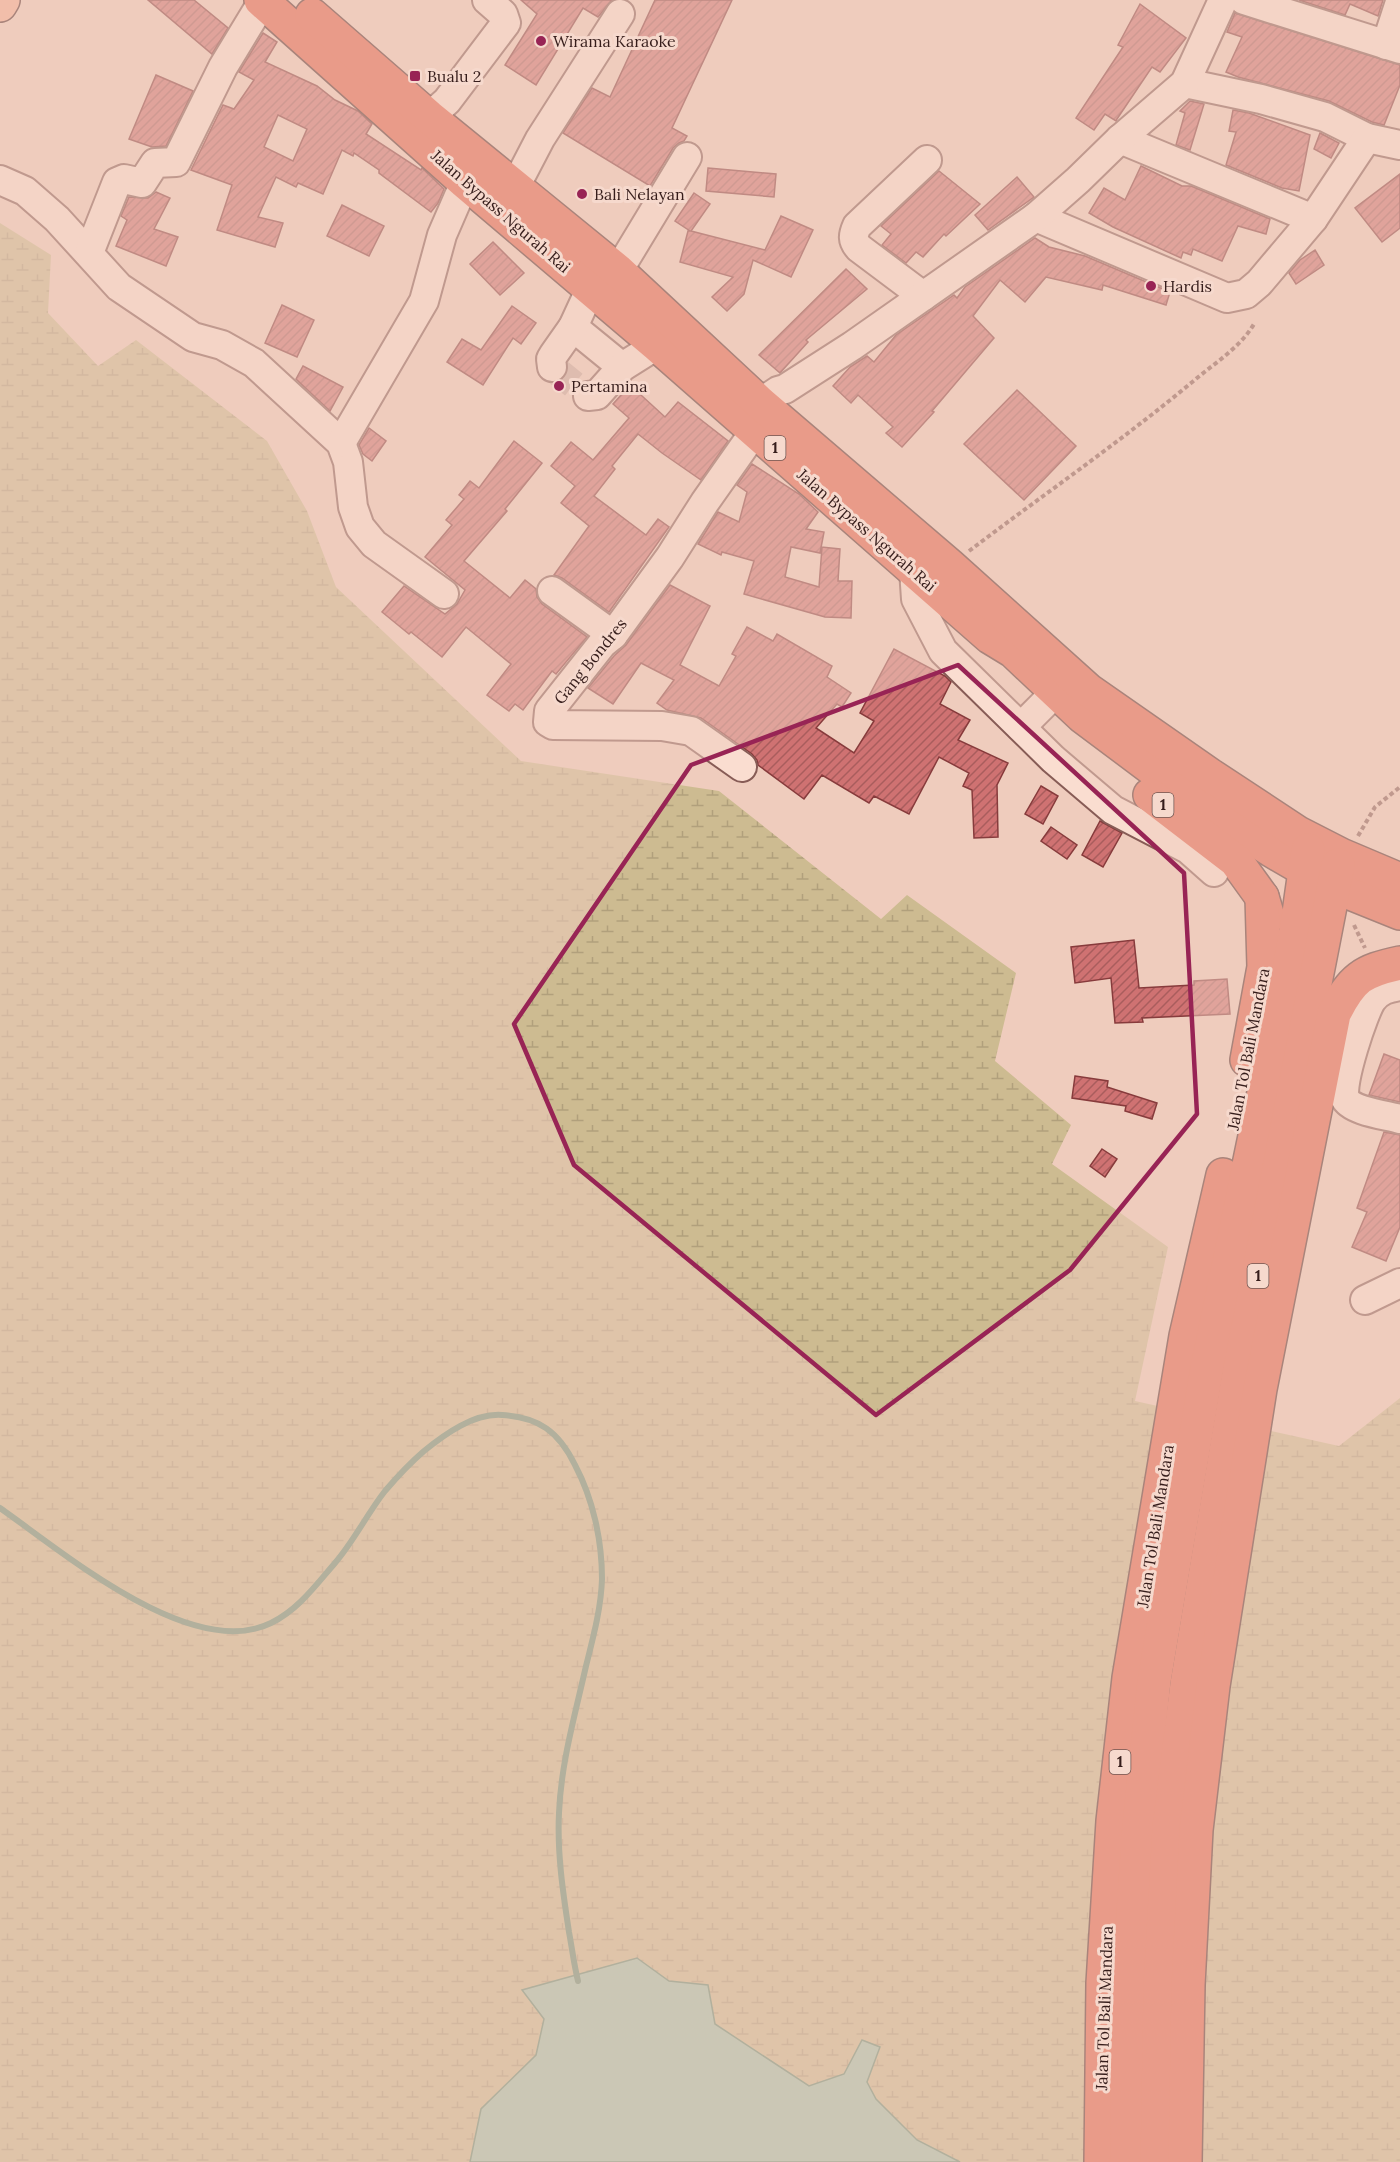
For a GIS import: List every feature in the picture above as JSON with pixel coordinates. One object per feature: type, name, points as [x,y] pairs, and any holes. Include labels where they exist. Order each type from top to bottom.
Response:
[{"type":"highway","name":"Jalan Bypass Ngurah Rai","points":[[262,1],[465,182],[657,345],[767,409],[914,570],[990,637]]},
{"type":"highway","name":"Jalan Bypass Ngurah Rai","points":[[306,4],[429,117],[618,271],[767,409],[949,565],[1088,690],[1210,775],[1400,914]]},
{"type":"highway","name":"Jalan Tol Bali Mandara","points":[[990,637],[1004,661],[1049,697],[1070,732],[1236,861],[1262,897],[1276,948],[1297,1003]]},
{"type":"highway","name":"Jalan Bypass Ngurah Rai","points":[[1049,697],[1082,716],[1198,803],[1327,862],[1400,880]]},
{"type":"highway","name":"Jalan Tol Bali Mandara","points":[[1127,2162],[1128,1984],[1140,1812],[1191,1357],[1261,1177],[1327,862]]},
{"type":"highway","name":"Jalan Tol Bali Mandara","points":[[1101,2162],[1103,1983],[1113,1821],[1129,1678],[1191,1357],[1222,1180],[1256,1019],[1264,967],[1262,897]]},
{"type":"highway","name":"Jalan Tol Bali Mandara","points":[[1297,1003],[1343,966],[1367,951],[1380,951],[1400,956]]},
{"type":"highway","name":"Jalan Tol Bali Mandara","points":[[1157,2162],[1160,1985],[1169,1827],[1187,1684],[1334,1014],[1347,990],[1366,973],[1375,968],[1400,963]]},
{"type":"highway","name":"Jalan Tol Bali Mandara","points":[[1185,2162],[1188,1985],[1196,1830],[1255,1377],[1261,1177]]},
{"type":"main road","points":[[0,5],[3,0]]},
{"type":"street","points":[[429,117],[447,101],[506,23],[503,14],[487,0]]},
{"type":"street","points":[[767,409],[852,346],[1036,217],[1078,180],[1120,139],[1185,83],[1223,0]]},
{"type":"street","points":[[1244,0],[1393,47],[1400,2]]},
{"type":"street","points":[[89,253],[117,182],[124,179],[142,183],[155,163],[176,162],[223,67],[262,1]]},
{"type":"street","points":[[515,187],[540,139],[620,15]]},
{"type":"street","points":[[1185,83],[1261,99],[1325,117],[1367,138],[1400,145]]},
{"type":"street","points":[[1036,217],[1227,298],[1246,294],[1259,283],[1313,219],[1367,138]]},
{"type":"street","points":[[1120,139],[1313,219]]},
{"type":"street","points":[[618,271],[687,157]]},
{"type":"street","points":[[923,296],[859,248],[854,243],[854,235],[857,226],[927,160]]},
{"type":"street","points":[[0,180],[25,191],[73,235],[119,287],[193,337],[222,345],[254,363],[341,443],[348,462],[353,507],[360,527],[374,544],[444,594]]},
{"type":"street","points":[[341,443],[424,301],[442,236],[465,182]]},
{"type":"street","points":[[552,368],[551,359],[573,327],[591,288]]},
{"type":"street","points":[[573,327],[622,367]]},
{"type":"street","points":[[588,396],[597,395],[622,367],[657,345]]},
{"type":"street","name":"Gang Bondres","points":[[742,767],[691,731],[662,726],[553,725],[548,722],[549,711],[602,644],[613,635],[670,557],[767,409]]},
{"type":"street","points":[[914,570],[916,599],[943,651],[1053,759],[1113,810],[1188,849],[1214,872]]},
{"type":"street","points":[[552,591],[613,635]]},
{"type":"street","points":[[1021,728],[1049,697]]},
{"type":"street","points":[[1400,986],[1384,989],[1371,1001],[1351,1054],[1343,1085],[1345,1098],[1354,1107],[1400,1119]]},
{"type":"street","points":[[1365,1300],[1400,1283]]},
{"type":"path","points":[[949,565],[1154,414],[1226,356],[1247,335],[1254,324]]},
{"type":"path","points":[[1327,862],[1363,825],[1375,807],[1400,788]]},
{"type":"highlighted area","points":[[958,665],[1184,873],[1197,1114],[1070,1270],[876,1415],[574,1165],[514,1024],[691,765]]},
{"type":"green space","points":[[0,223],[51,255],[48,313],[98,366],[136,340],[267,441],[307,511],[336,587],[521,761],[719,791],[881,919],[907,895],[1016,973],[995,1061],[1071,1125],[1052,1164],[1168,1247],[1135,1401],[1339,1446],[1400,1398],[1400,2162],[960,2162],[917,2140],[876,2099],[867,2082],[880,2048],[862,2040],[844,2074],[809,2086],[715,2024],[708,1985],[669,1981],[637,1958],[522,1990],[544,2019],[536,2055],[481,2109],[470,2162],[0,2162]]},
{"type":"shaded area","points":[[637,1958],[669,1981],[708,1985],[715,2024],[809,2086],[844,2074],[862,2040],[880,2047],[867,2082],[876,2099],[917,2140],[960,2162],[470,2162],[481,2109],[536,2055],[544,2019],[522,1990]]},
{"type":"building","points":[[148,0],[194,0],[228,28],[212,54]]},
{"type":"building","name":"Wirama Karaoke","points":[[521,0],[612,0],[598,17],[583,8],[536,85],[505,65],[537,14]]},
{"type":"building","points":[[655,0],[732,0],[672,128],[687,136],[684,141],[673,148],[650,186],[563,133],[592,88],[610,97]]},
{"type":"building","points":[[1299,0],[1383,0],[1378,16],[1350,4],[1345,15]]},
{"type":"building","points":[[1140,4],[1186,38],[1160,72],[1152,67],[1116,121],[1105,114],[1094,130],[1076,118],[1123,47],[1118,45]]},
{"type":"building","points":[[1235,13],[1400,65],[1400,85],[1384,125],[1372,122],[1329,101],[1226,72],[1242,37],[1227,32]]},
{"type":"building","points":[[263,33],[277,42],[265,62],[317,86],[335,100],[358,111],[372,124],[366,134],[421,170],[422,168],[444,189],[438,203],[431,212],[379,173],[379,170],[354,153],[353,156],[342,150],[323,194],[298,183],[296,187],[276,177],[258,217],[283,223],[275,247],[217,230],[232,185],[191,170],[223,105],[234,109],[254,80],[239,72]],"holes":[[[278,115],[307,129],[293,161],[264,147]]]},
{"type":"building","points":[[156,75],[193,91],[166,146],[152,147],[129,139]]},
{"type":"building","points":[[1190,101],[1204,104],[1190,150],[1176,145],[1185,113],[1180,111]]},
{"type":"building","points":[[1233,110],[1249,113],[1310,135],[1299,191],[1282,188],[1226,165],[1236,132],[1229,131]]},
{"type":"building","points":[[1320,133],[1339,143],[1331,158],[1314,149]]},
{"type":"building","points":[[1141,166],[1182,186],[1191,186],[1270,219],[1266,234],[1238,226],[1222,261],[1193,249],[1191,255],[1183,252],[1181,258],[1113,227],[1089,213],[1104,188],[1125,200]]},
{"type":"building","points":[[708,168],[776,174],[774,197],[706,191]]},
{"type":"building","points":[[939,171],[980,204],[946,236],[944,234],[923,257],[916,252],[906,263],[882,245],[891,234],[881,226]]},
{"type":"building","points":[[1400,174],[1400,228],[1382,242],[1355,208]]},
{"type":"building","points":[[1017,177],[1034,197],[988,230],[975,215]]},
{"type":"building","points":[[156,192],[170,198],[154,229],[178,237],[166,266],[116,246],[127,220],[121,216],[129,197],[148,198]]},
{"type":"building","points":[[694,193],[710,204],[691,231],[765,250],[781,216],[813,230],[791,277],[753,260],[744,294],[727,311],[712,297],[733,277],[680,262],[688,231],[690,231],[675,221]]},
{"type":"building","points":[[342,205],[384,226],[369,256],[327,236]]},
{"type":"building","points":[[1035,238],[1049,247],[1085,256],[1170,292],[1166,305],[1103,285],[1102,290],[1046,277],[1025,302],[1000,280],[973,316],[994,338],[932,411],[934,412],[902,447],[886,433],[893,427],[858,395],[851,403],[833,386],[850,367],[867,356],[874,362],[896,335],[954,295],[957,298],[965,287]]},
{"type":"building","points":[[493,242],[524,273],[500,295],[470,264]]},
{"type":"building","points":[[1315,250],[1324,265],[1296,284],[1289,273],[1300,260]]},
{"type":"building","points":[[846,269],[867,289],[806,340],[808,342],[780,373],[759,355]]},
{"type":"building","points":[[282,305],[314,320],[297,357],[265,343]]},
{"type":"building","points":[[512,306],[536,323],[521,344],[513,338],[483,385],[447,362],[462,339],[481,350]]},
{"type":"building","points":[[303,366],[343,387],[330,411],[296,379]]},
{"type":"building","points":[[630,385],[665,417],[678,402],[728,441],[701,480],[638,434],[612,466],[615,469],[594,496],[646,535],[658,519],[669,527],[609,612],[562,578],[554,575],[589,526],[561,503],[575,486],[551,466],[571,442],[593,460],[629,418],[613,404]]},
{"type":"building","points":[[1017,390],[1076,446],[1024,500],[964,444]]},
{"type":"building","points":[[369,428],[386,441],[372,461],[363,454],[359,445]]},
{"type":"building","points":[[514,441],[542,463],[505,509],[507,511],[464,561],[510,598],[525,580],[536,589],[537,597],[542,604],[587,637],[556,674],[552,671],[523,710],[515,704],[509,711],[487,695],[511,664],[466,627],[442,657],[382,612],[404,586],[445,614],[457,604],[465,590],[425,557],[452,525],[446,520],[464,499],[459,495],[470,481],[479,488]]},
{"type":"building","points":[[752,464],[799,494],[818,512],[806,529],[824,532],[820,553],[791,547],[785,577],[819,587],[822,547],[840,549],[838,581],[852,581],[851,618],[825,617],[744,594],[754,561],[722,552],[721,555],[698,544],[718,512],[739,522],[747,492],[737,485]]},
{"type":"building","points":[[670,585],[710,606],[680,665],[719,686],[736,656],[732,654],[747,627],[773,641],[777,634],[832,666],[827,677],[851,693],[842,707],[837,704],[816,728],[854,753],[874,721],[860,713],[894,649],[945,676],[951,682],[940,704],[970,720],[958,740],[1008,763],[997,785],[998,837],[974,838],[972,790],[963,786],[969,773],[939,757],[909,814],[874,796],[869,803],[822,775],[804,799],[758,765],[752,754],[701,718],[667,710],[657,703],[674,680],[641,663],[613,704],[588,688],[626,645]]},
{"type":"building","points":[[1041,786],[1058,796],[1043,824],[1025,814]]},
{"type":"building","points":[[1100,821],[1122,833],[1103,867],[1082,855]]},
{"type":"building","points":[[1051,827],[1077,845],[1067,859],[1041,841]]},
{"type":"building","points":[[1134,940],[1139,988],[1194,985],[1194,981],[1227,979],[1230,1014],[1142,1018],[1143,1022],[1115,1023],[1111,978],[1075,983],[1071,947]]},
{"type":"building","points":[[1384,1054],[1400,1060],[1400,1102],[1369,1095]]},
{"type":"building","points":[[1075,1076],[1108,1081],[1107,1087],[1157,1103],[1152,1119],[1125,1111],[1126,1106],[1072,1098]]},
{"type":"building","points":[[1384,1132],[1400,1135],[1400,1227],[1386,1261],[1352,1247],[1367,1212],[1357,1208]]},
{"type":"building","points":[[1102,1149],[1117,1159],[1105,1177],[1090,1166]]},
{"type":"waterway","points":[[0,1508],[93,1574],[130,1597],[167,1615],[204,1628],[239,1631],[271,1623],[298,1604],[342,1555],[378,1500],[404,1470],[432,1444],[460,1426],[491,1415],[515,1416],[537,1423],[555,1435],[569,1453],[587,1492],[595,1520],[602,1564],[601,1590],[594,1634],[573,1721],[560,1794],[559,1843],[563,1888],[578,1981]]},
{"type":"tunnel","points":[[552,367],[588,396]]},
{"type":"place","name":"Wirama Karaoke","points":[[541,41]]},
{"type":"place","name":"Bualu 2","points":[[415,76]]},
{"type":"place","name":"Bali Nelayan","points":[[582,194]]},
{"type":"place","name":"Hardis","points":[[1151,286]]},
{"type":"place","name":"Pertamina","points":[[559,386]]}]
